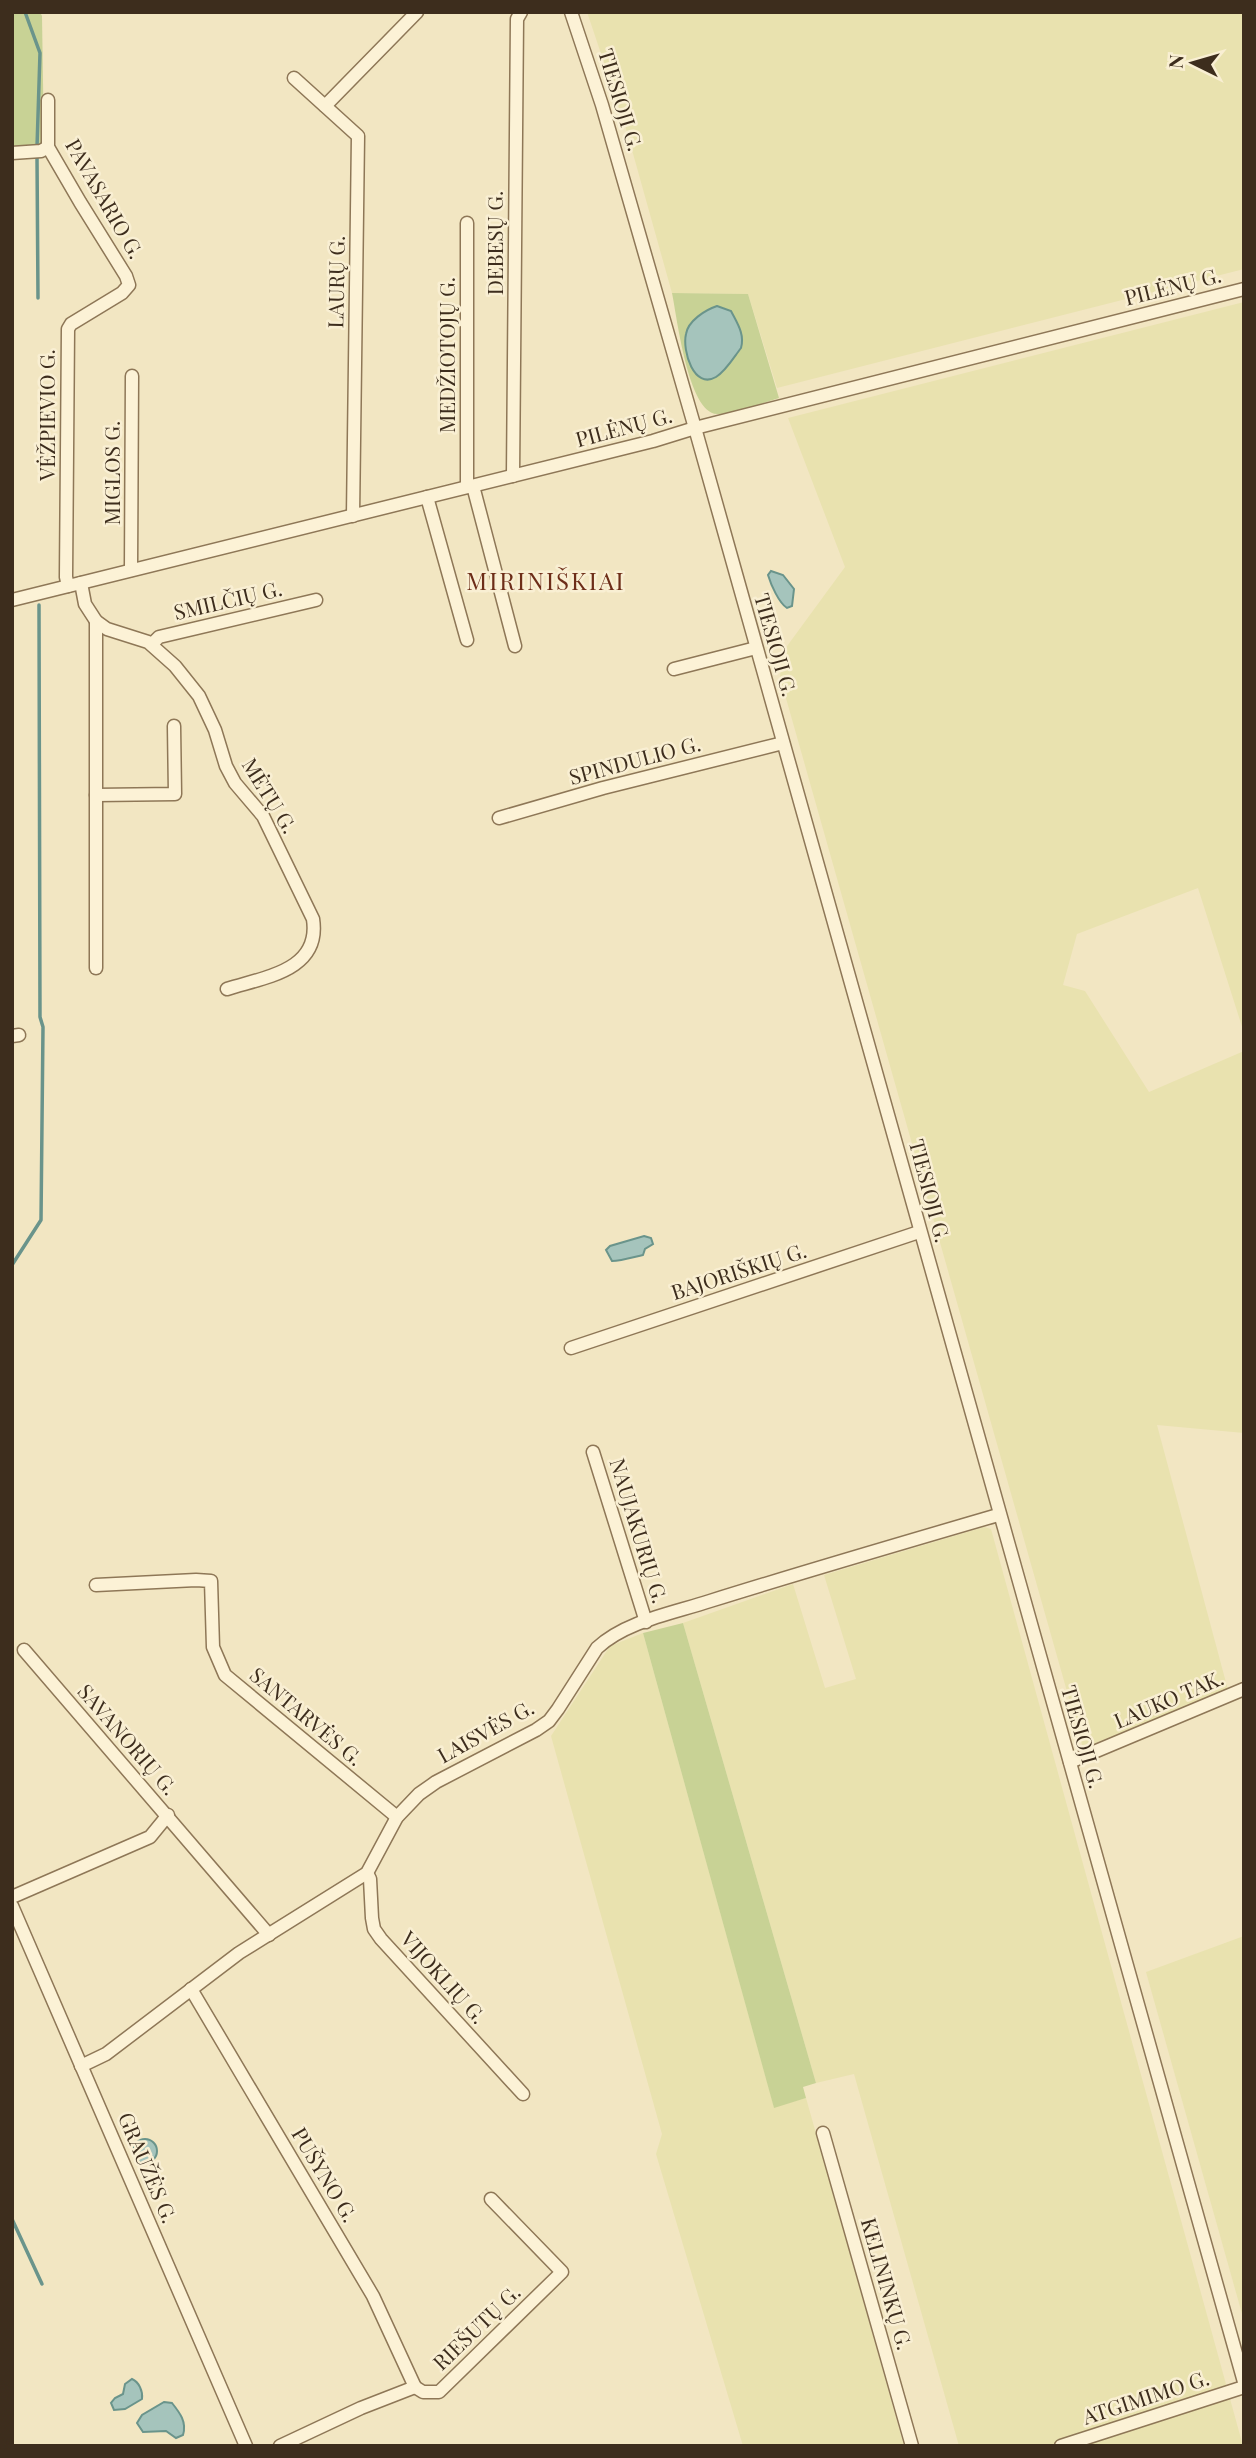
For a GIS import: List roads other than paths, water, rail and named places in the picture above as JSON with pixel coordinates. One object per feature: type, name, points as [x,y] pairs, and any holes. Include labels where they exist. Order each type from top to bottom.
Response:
[{"type":"street","points":[[325,106],[417,12]]},
{"type":"street","name":"DEBESŲ G.","points":[[513,476],[517,19],[521,12]]},
{"type":"street","name":"TIESIOJI G.","points":[[571,12],[602,105],[695,428],[998,1515],[1244,2382]]},
{"type":"street","name":"LAURŲ G.","points":[[295,78],[358,136],[353,516]]},
{"type":"street","name":"PAVASARIO G.","points":[[48,100],[48,147],[127,275]]},
{"type":"street","points":[[12,153],[41,151],[48,147]]},
{"type":"street","name":"MEDŽIOTOJŲ G.","points":[[467,223],[470,487],[515,646]]},
{"type":"street","name":"VĖŽPIEVIO G.","points":[[74,585],[66,577],[68,329],[71,324],[122,293],[129,285],[127,275]]},
{"type":"street","name":"PILĖNŲ G.","points":[[12,600],[653,441],[695,428],[1244,289]]},
{"type":"street","name":"MIGLOS G.","points":[[131,570],[132,376]]},
{"type":"street","points":[[427,497],[467,640]]},
{"type":"street","points":[[74,585],[96,621],[96,968]]},
{"type":"street","name":"SMILČIŲ G.","points":[[152,645],[159,637],[316,600]]},
{"type":"street","name":"MĖTŲ G.","points":[[96,621],[107,629],[152,645],[175,666],[199,696],[215,730],[226,766],[235,783],[263,816],[313,919],[313,944],[301,961],[279,973],[227,989]]},
{"type":"street","points":[[674,669],[756,648]]},
{"type":"street","points":[[96,795],[175,794],[174,726]]},
{"type":"street","name":"SPINDULIO G.","points":[[499,818],[603,788],[783,743]]},
{"type":"street","name":"BAJORIŠKIŲ G.","points":[[571,1348],[919,1232]]},
{"type":"street","name":"NAUJAKURIŲ G.","points":[[593,1452],[646,1622]]},
{"type":"street","name":"LAISVĖS G.","points":[[81,2066],[106,2054],[191,1989],[269,1935],[367,1873],[397,1817],[419,1794],[436,1782],[549,1721],[597,1648],[619,1632],[804,1571],[998,1515]]},
{"type":"street","name":"SANTARVĖS G.","points":[[96,1586],[211,1581],[213,1647],[225,1675],[397,1817]]},
{"type":"street","name":"SAVANORIŲ G.","points":[[12,1897],[150,1837],[168,1815],[24,1650]]},
{"type":"street","name":"LAUKO TAK.","points":[[1070,1762],[1244,1689]]},
{"type":"street","points":[[168,1815],[269,1935]]},
{"type":"street","name":"VIJOKLIŲ G.","points":[[367,1873],[370,1879],[374,1929],[381,1940],[523,2094]]},
{"type":"street","name":"GRAUŽĖS G.","points":[[12,1906],[246,2446]]},
{"type":"street","name":"PUŠYNO G.","points":[[191,1989],[373,2296],[415,2387]]},
{"type":"street","name":"KELININKŲ G.","points":[[823,2133],[912,2446]]},
{"type":"street","name":"RIEŠUTŲ G.","points":[[281,2446],[361,2408],[415,2387],[423,2392],[439,2392],[562,2272],[491,2199]]},
{"type":"street","name":"ATGIMIMO G.","points":[[1061,2446],[1244,2388]]},
{"type":"water","points":[[717,306],[731,311],[740,329],[742,343],[723,371],[708,380],[701,378],[691,367],[685,341],[690,325],[707,310]]},
{"type":"water","points":[[771,571],[783,575],[794,589],[792,606],[787,608],[778,598],[768,575]]},
{"type":"water","points":[[644,1236],[651,1238],[653,1244],[645,1249],[643,1255],[612,1261],[606,1250],[610,1246]]},
{"type":"water","points":[[145,2139],[156,2146],[157,2151],[150,2162],[145,2163],[134,2156],[133,2151],[140,2140]]},
{"type":"water","points":[[132,2379],[140,2387],[142,2399],[125,2409],[114,2410],[111,2403],[123,2394],[125,2384]]},
{"type":"water","points":[[164,2402],[172,2403],[180,2414],[184,2426],[183,2435],[176,2438],[166,2431],[143,2432],[137,2423],[142,2415]]},
{"type":"waterway","points":[[25,12],[40,53],[37,147]]},
{"type":"waterway","points":[[37,157],[38,298]]},
{"type":"waterway","points":[[12,1265],[41,1220],[43,1027],[40,1017],[39,605]]},
{"type":"waterway","points":[[12,2219],[42,2284]]},
{"type":"district","name":"MIRINIŠKIAI","points":[[546,582]]}]
